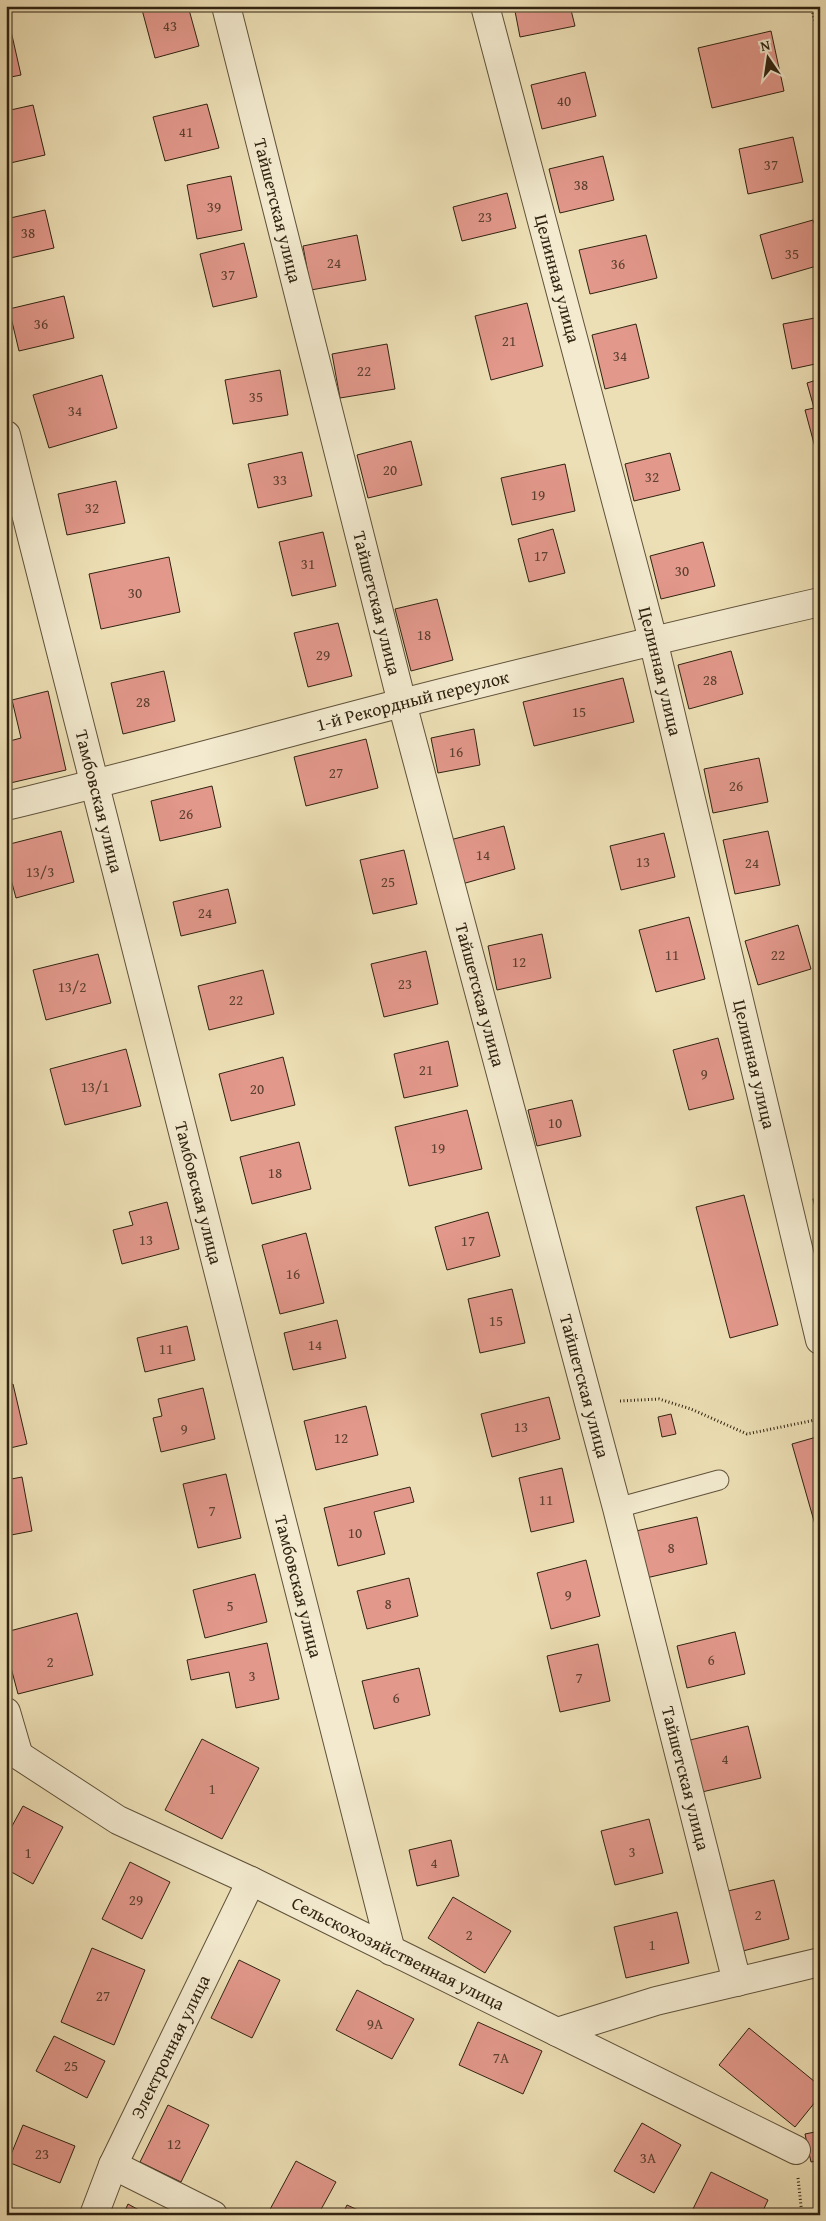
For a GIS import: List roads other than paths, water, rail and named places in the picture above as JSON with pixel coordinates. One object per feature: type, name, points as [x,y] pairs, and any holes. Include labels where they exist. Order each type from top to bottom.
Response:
[{"type":"street","name":"Тайшетская улица","points":[[226,6],[402,703],[590,1407],[737,1982]]},
{"type":"street","name":"Целинная улица","points":[[485,6],[653,640],[820,1340]]},
{"type":"street","name":"Тамбовская улица","points":[[6,435],[391,1951]]},
{"type":"street","name":"1-й Рекордный переулок","points":[[6,806],[653,640],[820,602]]},
{"type":"street","points":[[6,1712],[12,1750]]},
{"type":"street","name":"Сельскохозяйственная улица","points":[[12,1750],[118,1820],[251,1881],[796,2150]]},
{"type":"street","name":"Электронная улица","points":[[94,2215],[113,2165],[251,1881]]},
{"type":"street","points":[[556,2032],[656,2001],[820,1962]]},
{"type":"street","points":[[113,2165],[213,2215]]},
{"type":"lane","points":[[616,1508],[719,1480]]}]
